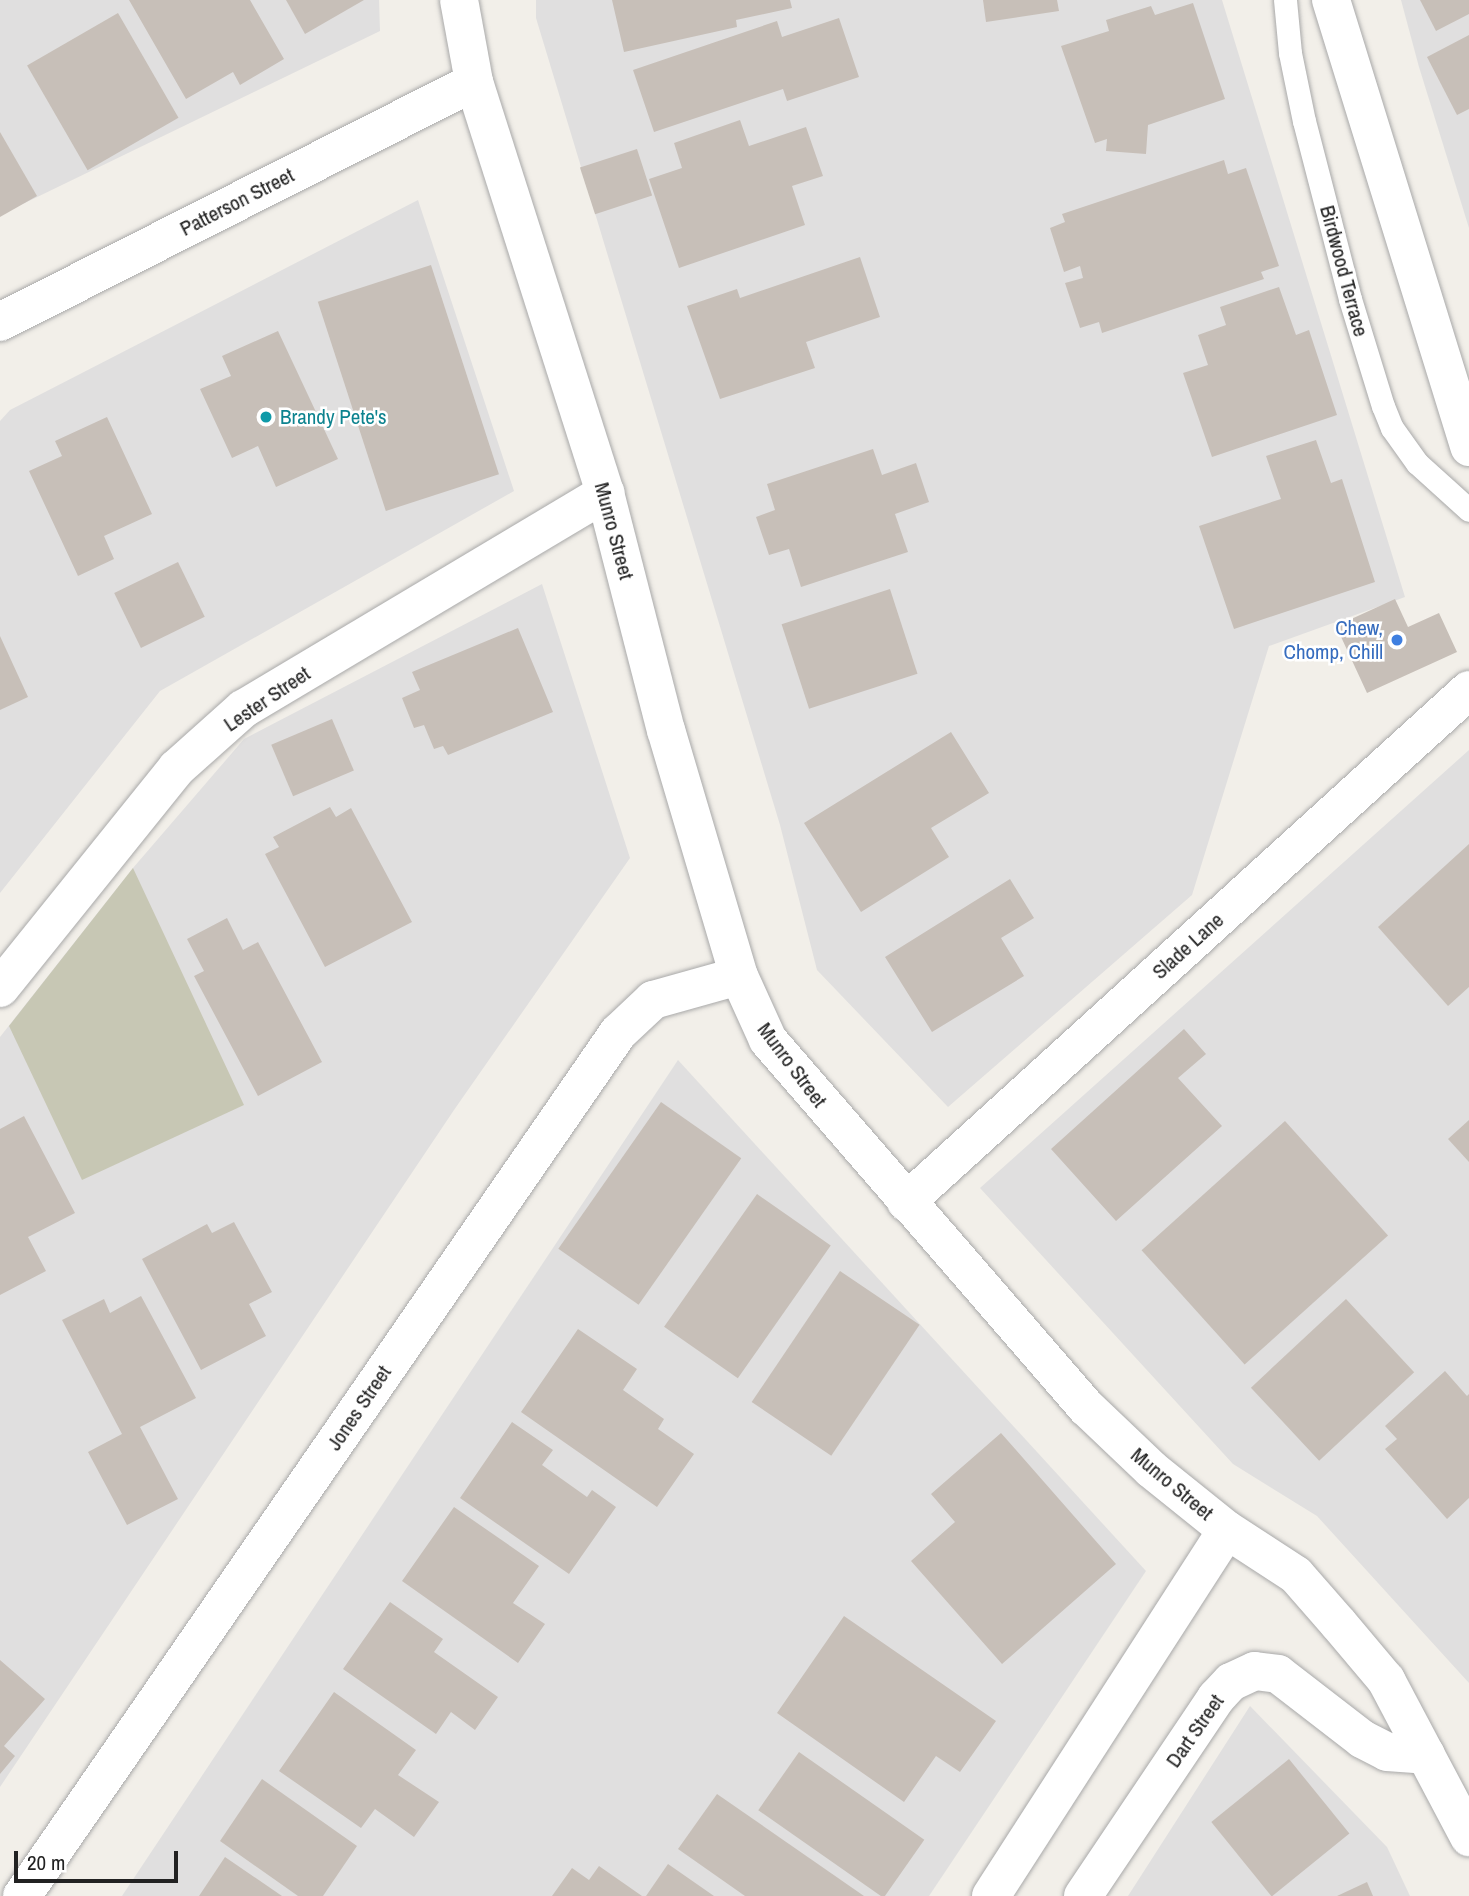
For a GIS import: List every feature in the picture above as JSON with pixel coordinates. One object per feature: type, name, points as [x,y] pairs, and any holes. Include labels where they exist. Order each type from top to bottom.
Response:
[{"type":"street","name":"Munro Street","points":[[459,0],[474,82],[605,493],[666,730],[739,976],[754,1013],[774,1048],[1086,1408],[1151,1469],[1227,1531],[1296,1575],[1313,1594],[1386,1680],[1469,1837]]},
{"type":"street","points":[[1331,0],[1469,447]]},
{"type":"street","name":"Patterson Street","points":[[0,322],[474,82]]},
{"type":"street","name":"Lester Street","points":[[0,988],[177,768],[243,709],[605,493]]},
{"type":"street","name":"Slade Lane","points":[[906,1202],[1469,690]]},
{"type":"street","name":"Jones Street","points":[[22,1896],[618,1033],[634,1015],[653,1000],[739,976]]},
{"type":"street","points":[[991,1896],[1227,1531]]},
{"type":"street","name":"Dart Street","points":[[1083,1896],[1216,1698],[1231,1682],[1255,1671],[1278,1674],[1362,1738],[1387,1752],[1426,1755]]},
{"type":"lane","name":"Birdwood Terrace","points":[[1285,0],[1290,52],[1308,134],[1350,299],[1382,406],[1392,428],[1417,463],[1469,510]]},
{"type":"shaded area","points":[[0,0],[379,0],[380,31],[0,215]]},
{"type":"shaded area","points":[[536,0],[1222,0],[1405,597],[1269,646],[1192,895],[948,1107],[817,970],[780,825],[536,18]]},
{"type":"shaded area","points":[[1401,0],[1469,0],[1469,228],[1419,67]]},
{"type":"shaded area","points":[[418,200],[514,491],[160,691],[0,893],[0,421],[10,410]]},
{"type":"shaded area","points":[[542,584],[630,858],[454,1110],[0,1787],[0,1037],[133,868],[244,739]]},
{"type":"shaded area","points":[[1469,750],[1469,1683],[1317,1516],[1233,1464],[980,1188]]},
{"type":"shaded area","points":[[133,868],[244,1105],[82,1180],[9,1026]]},
{"type":"shaded area","points":[[678,1060],[1146,1571],[929,1896],[122,1896]]},
{"type":"shaded area","points":[[1250,1706],[1387,1847],[1410,1896],[1128,1896]]},
{"type":"building","points":[[129,0],[250,0],[284,59],[240,85],[233,72],[186,99]]},
{"type":"building","points":[[286,0],[364,0],[305,34]]},
{"type":"building","points":[[612,0],[790,0],[792,8],[736,20],[737,27],[624,52]]},
{"type":"building","points":[[983,0],[1057,0],[1059,11],[986,22]]},
{"type":"building","points":[[1420,0],[1469,0],[1469,14],[1436,31]]},
{"type":"building","points":[[1193,3],[1225,99],[1148,125],[1146,154],[1106,151],[1107,139],[1095,143],[1061,46],[1109,31],[1106,20],[1151,6],[1155,15]]},
{"type":"building","points":[[118,13],[178,118],[88,170],[27,66]]},
{"type":"building","points":[[839,18],[859,77],[787,101],[783,89],[654,132],[633,70],[777,21],[782,37]]},
{"type":"building","points":[[1469,35],[1469,109],[1457,115],[1427,57]]},
{"type":"building","points":[[740,120],[749,146],[806,127],[823,176],[792,186],[805,225],[679,268],[649,179],[682,168],[674,143]]},
{"type":"building","points":[[0,132],[37,196],[0,217]]},
{"type":"building","points":[[637,149],[652,196],[595,214],[580,168]]},
{"type":"building","points":[[1224,160],[1228,174],[1246,168],[1279,266],[1261,272],[1264,279],[1102,333],[1099,322],[1080,328],[1065,283],[1083,278],[1080,266],[1064,272],[1050,228],[1065,222],[1062,214]]},
{"type":"building","points":[[860,257],[880,317],[806,342],[815,368],[720,399],[687,306],[737,289],[740,298]]},
{"type":"building","points":[[431,265],[499,474],[386,511],[318,302]]},
{"type":"building","points":[[1279,287],[1296,335],[1309,330],[1337,415],[1212,457],[1183,373],[1208,365],[1198,335],[1226,325],[1220,307]]},
{"type":"building","name":"Brandy Pete's","points":[[278,331],[338,459],[276,487],[258,446],[232,458],[200,389],[231,376],[222,356]]},
{"type":"building","points":[[107,417],[152,514],[104,536],[114,559],[78,576],[29,471],[62,456],[55,441]]},
{"type":"building","points":[[1316,440],[1331,483],[1342,479],[1375,582],[1234,629],[1199,526],[1281,499],[1266,456]]},
{"type":"building","points":[[873,449],[882,475],[916,463],[929,502],[895,514],[908,552],[801,587],[789,549],[769,555],[756,517],[775,510],[767,484]]},
{"type":"building","points":[[178,562],[205,617],[141,648],[114,593]]},
{"type":"building","points":[[890,589],[918,674],[809,709],[782,624]]},
{"type":"building","name":"Chew, Chomp, Chill","points":[[1395,599],[1408,627],[1439,613],[1457,652],[1367,693],[1336,626]]},
{"type":"building","points":[[518,628],[553,712],[448,755],[443,746],[434,749],[424,725],[414,728],[402,698],[420,690],[412,672]]},
{"type":"building","points":[[0,636],[28,697],[0,710]]},
{"type":"building","points":[[332,719],[354,771],[293,796],[271,745]]},
{"type":"building","points":[[951,732],[989,793],[931,828],[949,857],[861,912],[804,823]]},
{"type":"building","points":[[330,807],[336,817],[351,808],[412,922],[325,967],[265,854],[279,847],[273,837]]},
{"type":"building","points":[[1469,844],[1469,987],[1448,1006],[1378,927]]},
{"type":"building","points":[[1010,879],[1034,918],[1001,938],[1024,976],[932,1032],[885,957]]},
{"type":"building","points":[[227,918],[243,950],[258,942],[322,1062],[258,1096],[194,976],[204,971],[187,939]]},
{"type":"building","points":[[1184,1029],[1206,1054],[1178,1078],[1222,1126],[1116,1221],[1051,1149]]},
{"type":"building","points":[[661,1102],[741,1158],[639,1305],[558,1249]]},
{"type":"building","points":[[24,1116],[75,1213],[28,1237],[46,1271],[0,1295],[0,1129]]},
{"type":"building","points":[[1469,1120],[1469,1162],[1448,1139]]},
{"type":"building","points":[[1285,1121],[1388,1235],[1245,1365],[1142,1250]]},
{"type":"building","points":[[757,1194],[831,1246],[738,1378],[664,1327]]},
{"type":"building","points":[[234,1222],[272,1292],[249,1304],[266,1336],[201,1370],[142,1259],[207,1224],[212,1233]]},
{"type":"building","points":[[840,1271],[920,1325],[831,1456],[752,1402]]},
{"type":"building","points":[[141,1296],[196,1398],[140,1427],[178,1499],[127,1525],[88,1452],[122,1434],[62,1320],[104,1299],[110,1313]]},
{"type":"building","points":[[1346,1299],[1414,1372],[1319,1461],[1251,1388]]},
{"type":"building","points":[[578,1329],[637,1369],[623,1390],[664,1419],[658,1429],[694,1454],[657,1507],[521,1412]]},
{"type":"building","points":[[1445,1371],[1467,1396],[1469,1394],[1469,1498],[1447,1519],[1385,1449],[1397,1439],[1385,1426]]},
{"type":"building","points":[[512,1422],[553,1450],[542,1465],[587,1497],[592,1490],[616,1507],[569,1574],[460,1498]]},
{"type":"building","points":[[1001,1433],[1116,1564],[1002,1664],[911,1561],[955,1522],[931,1494]]},
{"type":"building","points":[[454,1507],[539,1566],[513,1603],[545,1624],[518,1663],[402,1581]]},
{"type":"building","points":[[390,1602],[443,1639],[434,1652],[498,1697],[475,1730],[451,1712],[436,1734],[343,1669]]},
{"type":"building","points":[[844,1616],[996,1721],[960,1772],[936,1756],[904,1802],[777,1713]]},
{"type":"building","points":[[0,1660],[45,1699],[4,1746],[15,1756],[0,1774]]},
{"type":"building","points":[[334,1692],[416,1750],[398,1775],[439,1802],[414,1837],[375,1809],[361,1828],[279,1771]]},
{"type":"building","points":[[799,1752],[924,1840],[885,1896],[881,1896],[758,1810]]},
{"type":"building","points":[[1289,1759],[1349,1834],[1271,1896],[1211,1822]]},
{"type":"building","points":[[262,1779],[357,1846],[323,1896],[298,1896],[220,1841]]},
{"type":"building","points":[[717,1794],[864,1896],[745,1896],[678,1849]]},
{"type":"building","points":[[225,1857],[282,1896],[199,1896]]},
{"type":"building","points":[[668,1864],[714,1896],[646,1896]]},
{"type":"building","points":[[599,1866],[642,1896],[552,1896],[572,1868],[589,1880]]},
{"type":"building","points":[[1367,1882],[1373,1896],[1337,1896]]},
{"type":"place","name":"Brandy Pete's","points":[[266,417]]},
{"type":"place","name":"Chew, Chomp, Chill","points":[[1397,640]]}]
